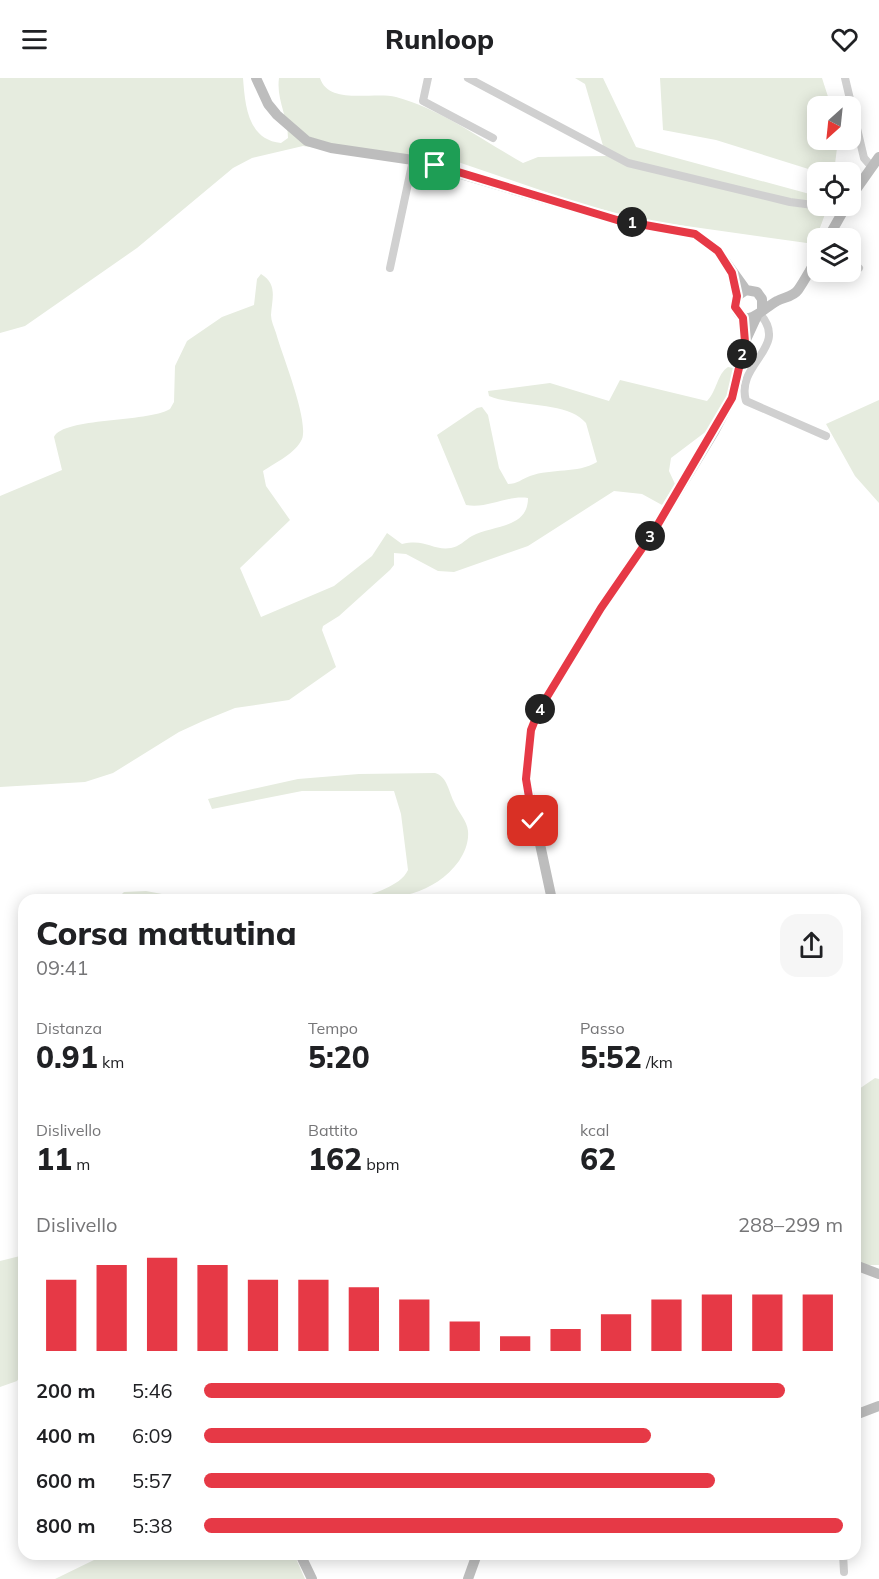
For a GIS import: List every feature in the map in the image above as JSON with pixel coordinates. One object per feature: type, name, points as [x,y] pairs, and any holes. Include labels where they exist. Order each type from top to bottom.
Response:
[{"type":"street","points":[[256,78],[268,104],[277,115],[308,141],[331,148],[413,160],[617,220],[695,234],[718,251],[742,293]]},
{"type":"street","points":[[428,78],[423,101],[493,138]]},
{"type":"street","points":[[468,78],[628,163],[790,202],[807,204]]},
{"type":"street","points":[[845,78],[864,158],[872,166]]},
{"type":"street","points":[[861,182],[879,157]]},
{"type":"street","points":[[390,268],[413,160]]},
{"type":"street","points":[[743,318],[760,314],[777,301],[797,291],[807,275]]},
{"type":"street","points":[[742,293],[777,301]]},
{"type":"street","points":[[742,293],[735,307],[743,318],[745,342]]},
{"type":"street","points":[[550,894],[526,779],[531,730],[539,710],[714,432],[732,398],[745,342],[760,314],[761,296]]},
{"type":"street","points":[[760,314],[769,325],[771,334],[746,377],[744,392],[746,401],[826,436]]},
{"type":"street","points":[[861,1267],[879,1274]]},
{"type":"street","points":[[861,1411],[879,1406]]},
{"type":"street","points":[[303,1560],[312,1579]]},
{"type":"street","points":[[468,1579],[475,1560]]},
{"type":"street","points":[[843,1560],[844,1572]]},
{"type":"shaded area","points":[[0,78],[243,78],[247,109],[255,128],[261,135],[281,143],[288,138],[279,93],[279,78],[320,78],[325,87],[342,95],[387,96],[413,102],[461,126],[523,163],[538,157],[606,156],[585,84],[575,78],[603,78],[636,147],[807,193],[807,216],[824,216],[820,228],[807,228],[807,243],[644,220],[581,204],[458,162],[367,155],[303,146],[252,158],[233,168],[137,248],[25,326],[0,333]]},
{"type":"shaded area","points":[[660,78],[822,78],[828,96],[807,96],[807,150],[837,150],[835,162],[807,162],[807,169],[716,140],[663,130]]},
{"type":"shaded area","points":[[261,274],[272,287],[272,320],[294,387],[303,430],[302,439],[295,449],[263,471],[266,486],[290,520],[240,568],[261,617],[334,586],[372,556],[387,533],[402,544],[423,543],[439,548],[451,548],[480,532],[516,521],[526,508],[528,498],[513,498],[474,506],[466,505],[437,435],[477,408],[482,407],[488,415],[499,468],[508,484],[538,474],[581,468],[597,462],[586,423],[578,416],[554,408],[489,396],[488,391],[550,383],[609,401],[620,380],[707,401],[724,370],[728,367],[743,370],[712,427],[671,458],[669,471],[675,484],[662,505],[642,494],[614,491],[528,546],[454,572],[438,571],[406,554],[394,553],[394,565],[390,570],[339,616],[323,626],[322,630],[336,667],[289,700],[235,708],[179,732],[113,773],[85,782],[0,787],[0,496],[62,470],[54,437],[61,431],[73,426],[143,416],[170,409],[174,402],[175,366],[187,341],[222,317],[254,305],[257,279]]},
{"type":"shaded area","points":[[879,400],[879,503],[855,476],[826,424]]},
{"type":"shaded area","points":[[435,773],[442,777],[466,823],[468,835],[465,850],[449,872],[426,888],[410,894],[372,894],[399,881],[408,870],[401,814],[394,791],[302,791],[212,809],[208,799],[298,779],[359,774]]},
{"type":"shaded area","points":[[146,891],[162,894],[122,894]]},
{"type":"shaded area","points":[[875,1078],[879,1079],[879,1265],[861,1265],[861,1088]]},
{"type":"shaded area","points":[[18,1256],[18,1379],[0,1387],[0,1261]]},
{"type":"shaded area","points":[[94,1560],[297,1560],[305,1579],[55,1579]]},
{"type":"route","points":[[435,165],[617,220],[695,234],[718,251],[732,273],[737,296],[735,307],[743,318],[745,342],[732,398],[654,531],[601,608],[539,710],[531,730],[527,754],[526,779],[533,821]]}]
